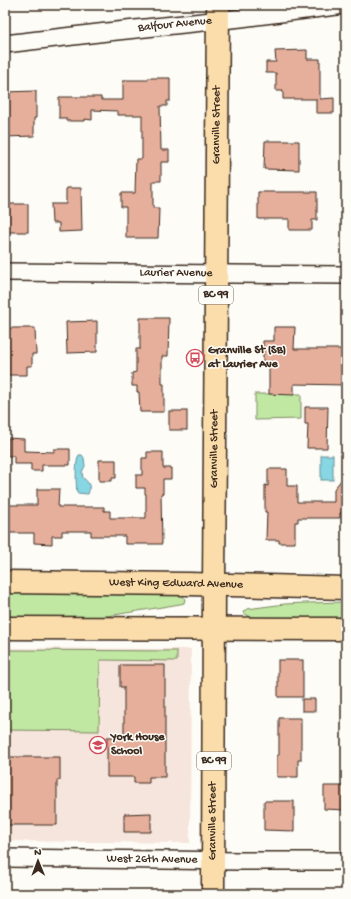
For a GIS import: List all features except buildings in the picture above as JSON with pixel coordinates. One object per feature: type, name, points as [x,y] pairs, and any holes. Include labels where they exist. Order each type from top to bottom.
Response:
[{"type":"main road","name":"Granville Street","points":[[213,894],[218,13]]},
{"type":"main road","name":"West King Edward Avenue","points":[[5,582],[214,584],[346,588]]},
{"type":"main road","points":[[5,628],[346,629]]},
{"type":"street","name":"Balfour Avenue","points":[[5,44],[107,32],[218,13],[345,5]]},
{"type":"street","name":"Laurier Avenue","points":[[5,272],[346,275]]},
{"type":"street","name":"West 26th Avenue","points":[[5,858],[346,861]]},
{"type":"shaded area","name":"York House School","points":[[5,648],[191,649],[190,843],[5,841]]},
{"type":"green space","points":[[255,394],[301,394],[301,419],[255,420]]},
{"type":"green space","points":[[5,590],[176,593],[183,596],[185,599],[184,603],[180,604],[82,619],[5,621]]},
{"type":"green space","points":[[346,602],[346,619],[253,618],[243,613],[247,609],[285,604]]},
{"type":"green space","points":[[5,650],[177,651],[177,661],[100,660],[99,731],[5,730]]},
{"type":"water","points":[[79,455],[82,455],[84,458],[85,466],[82,472],[83,478],[89,485],[88,494],[77,493],[76,468]]},
{"type":"water","points":[[321,455],[333,455],[333,480],[321,480]]},
{"type":"place","name":"Granville St (SB) at Laurier Ave","points":[[195,358]]},
{"type":"place","name":"York House School","points":[[98,745]]}]
